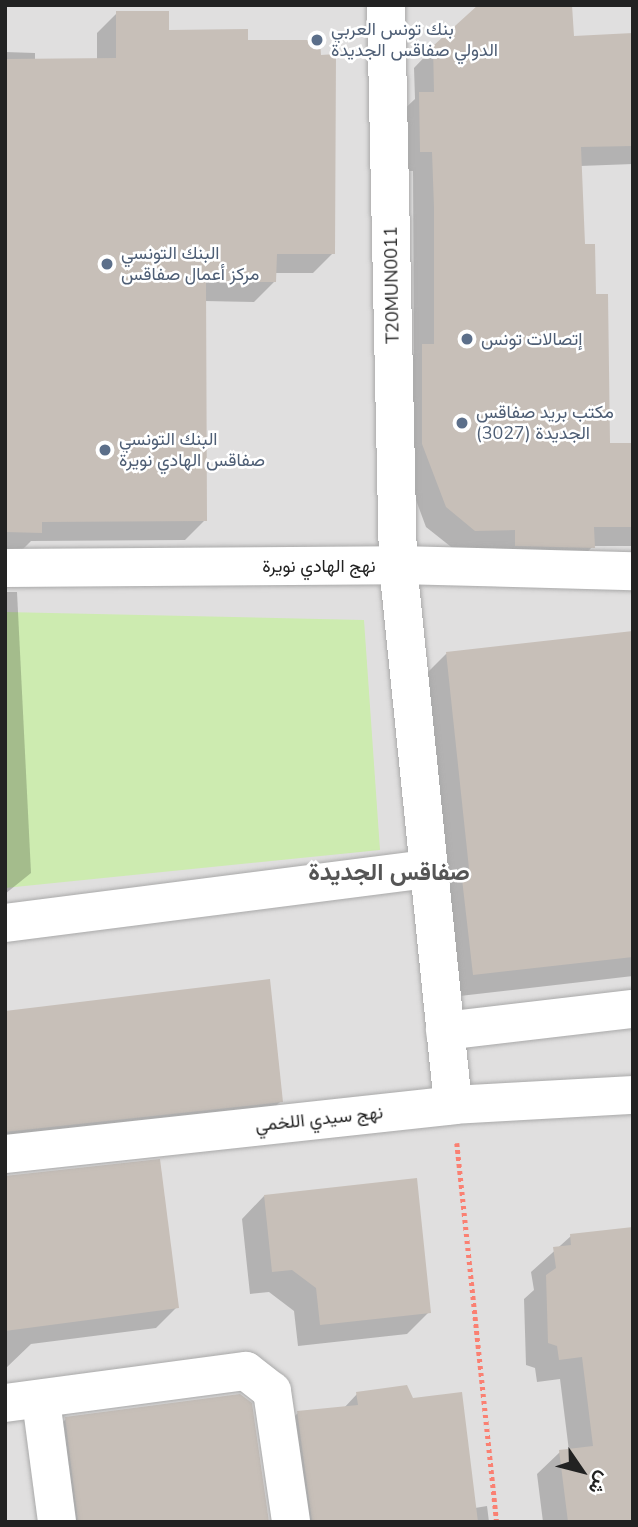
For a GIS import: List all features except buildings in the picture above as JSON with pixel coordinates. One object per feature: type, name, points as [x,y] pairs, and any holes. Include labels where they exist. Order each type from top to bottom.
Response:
[{"type":"street","name":"T20MUN0011","points":[[386,5],[398,565],[453,1105]]},
{"type":"street","name":"نهج الهادي نويرة","points":[[5,568],[398,565],[633,571]]},
{"type":"street","points":[[5,923],[429,869]]},
{"type":"street","points":[[445,1031],[633,1009]]},
{"type":"street","name":"نهج سيدي اللخمي","points":[[5,1154],[453,1105],[633,1095]]},
{"type":"street","points":[[57,1522],[23,1402],[246,1371],[272,1391],[291,1522]]},
{"type":"path","points":[[453,1105],[498,1522]]},
{"type":"shaded area","points":[[5,5],[633,5],[633,1522],[5,1522]]},
{"type":"green space","points":[[5,612],[364,620],[380,850],[5,888]]},
{"type":"place","name":"بنك تونس العربي الدولي صفاقس الجديدة","points":[[317,40]]},
{"type":"place","name":"البنك التونسي مركز أعمال صفاقس","points":[[107,264]]},
{"type":"place","name":"إتصالات تونس","points":[[467,339]]},
{"type":"place","name":"مكتب بريد صفاقس الجديدة (3027)","points":[[462,423]]},
{"type":"place","name":"البنك التونسي صفاقس الهادي نويرة","points":[[105,450]]},
{"type":"district","name":"صفاقس الجديدة","points":[[389,873]]}]
